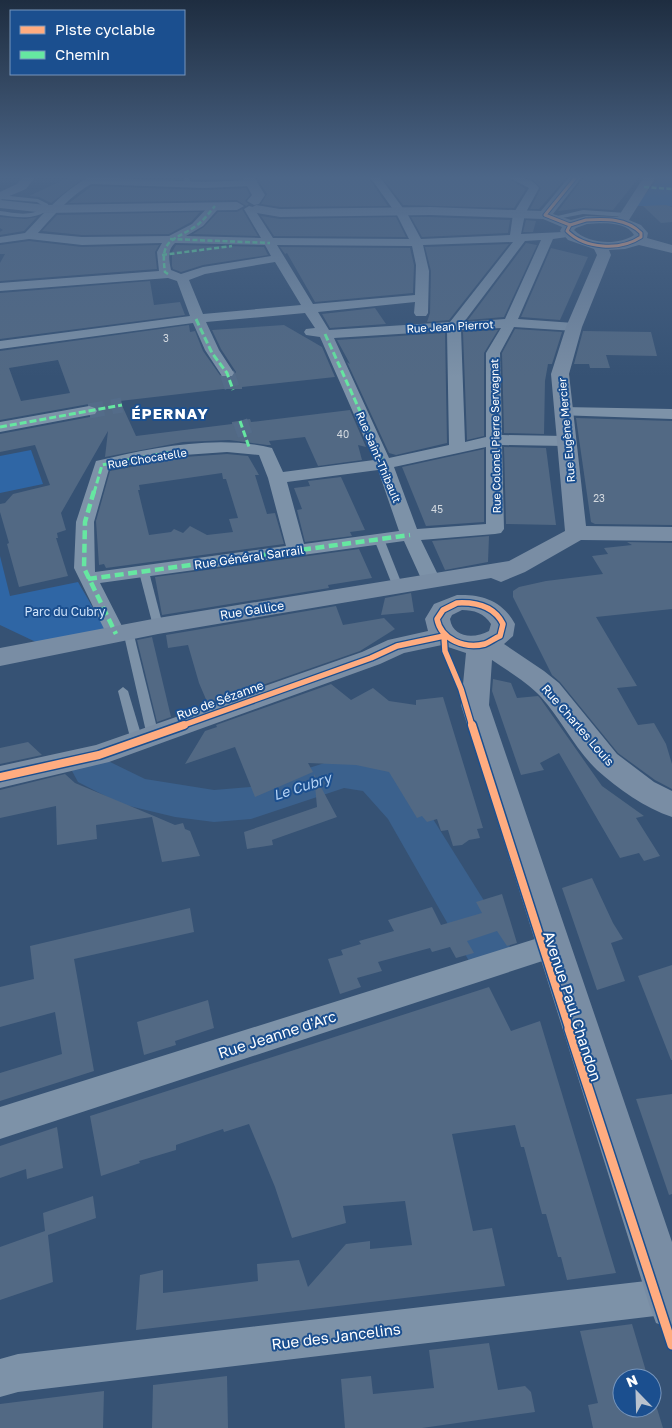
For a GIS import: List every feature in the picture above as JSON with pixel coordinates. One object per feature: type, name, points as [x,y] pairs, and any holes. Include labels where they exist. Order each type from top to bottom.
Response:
[{"type":"main road","points":[[594,244],[625,244]]},
{"type":"main road","points":[[659,244],[672,249]]},
{"type":"main road","name":"Rue Eugène Mercier","points":[[576,533],[565,441],[560,374],[574,327],[604,255],[600,245]]},
{"type":"main road","points":[[431,581],[460,603],[475,603],[490,608],[501,618],[503,630],[500,636],[483,644],[462,644],[444,636],[437,627],[437,618],[443,610],[460,603],[474,590],[572,537],[576,533],[671,536]]},
{"type":"main road","points":[[490,608],[495,595],[517,567]]},
{"type":"main road","name":"Rue Gallice","points":[[0,657],[122,632],[517,567]]},
{"type":"main road","name":"Rue de Sézanne","points":[[0,777],[99,755],[372,658],[396,646],[444,636]]},
{"type":"main road","name":"Rue Gallice","points":[[0,639],[40,650]]},
{"type":"main road","name":"Avenue Paul Chandon","points":[[483,644],[475,705],[671,1300]]},
{"type":"main road","name":"Rue Charles Louis","points":[[483,644],[535,677],[550,690],[607,762],[644,790],[672,805]]},
{"type":"street","points":[[167,244],[162,255],[165,272],[168,274]]},
{"type":"street","points":[[162,255],[236,244]]},
{"type":"street","name":"Rue Saint-Thibault","points":[[270,244],[325,334],[384,464],[410,535],[431,581]]},
{"type":"street","points":[[417,244],[422,259],[422,328]]},
{"type":"street","points":[[457,448],[454,326],[515,244]]},
{"type":"street","name":"Rue Colonel Pierre Servagnat","points":[[495,529],[494,353],[546,244]]},
{"type":"street","points":[[188,252],[203,271]]},
{"type":"street","points":[[0,287],[168,274],[182,278],[203,271],[279,258]]},
{"type":"street","points":[[182,278],[196,319],[212,353],[227,373]]},
{"type":"street","points":[[0,345],[196,319],[290,312],[422,298]]},
{"type":"street","points":[[290,312],[301,318],[313,333],[325,334]]},
{"type":"street","name":"Rue Jean Pierrot","points":[[325,334],[510,323],[574,327]]},
{"type":"street","points":[[0,427],[82,412]]},
{"type":"street","points":[[563,412],[672,414]]},
{"type":"street","points":[[277,478],[384,464],[495,440],[565,441]]},
{"type":"street","name":"Rue Chocatelle","points":[[122,632],[88,580],[84,568],[86,522],[102,465],[171,452],[248,444],[266,451],[277,478],[297,550]]},
{"type":"street","name":"Rue Général Sarrail","points":[[88,580],[410,535],[495,529]]},
{"type":"street","name":"Rue Jeanne d'Arc","points":[[0,1123],[554,946]]},
{"type":"street","name":"Rue des Jancelins","points":[[0,1378],[18,1373],[671,1300]]},
{"type":"lane","points":[[379,539],[398,587]]},
{"type":"lane","points":[[144,572],[158,626]]},
{"type":"lane","points":[[122,632],[145,739]]},
{"type":"lane","points":[[123,691],[145,739]]},
{"type":"green space","points":[[31,450],[43,484],[0,493],[0,456]]},
{"type":"green space","name":"Parc du Cubry","points":[[0,556],[10,596],[78,582],[106,630],[38,643],[0,625]]},
{"type":"building","points":[[52,244],[82,247],[159,245],[155,252],[157,269],[0,281],[0,263],[5,254],[0,254],[0,245]]},
{"type":"building","points":[[509,244],[449,320],[427,322],[430,313],[431,271],[425,247]]},
{"type":"building","points":[[526,244],[537,245],[504,317],[468,320]]},
{"type":"building","points":[[176,245],[264,247],[268,255],[203,265],[181,272],[173,269],[172,266],[172,252]]},
{"type":"building","points":[[280,247],[410,248],[414,265],[413,293],[315,302],[287,253],[285,254]]},
{"type":"building","points":[[551,248],[588,257],[560,320],[521,317]]},
{"type":"building","points":[[150,281],[154,305],[180,302],[185,315],[0,339],[0,293]]},
{"type":"building","points":[[375,308],[386,324],[330,328],[322,314]]},
{"type":"building","points":[[189,325],[190,332],[195,331],[203,351],[222,378],[232,378],[236,372],[221,349],[212,330],[284,325],[322,347],[335,377],[242,387],[242,389],[223,389],[120,401],[136,436],[232,424],[232,422],[250,419],[251,422],[350,410],[366,447],[358,445],[362,460],[318,466],[305,437],[269,441],[271,445],[229,440],[183,442],[105,457],[108,431],[61,513],[66,530],[57,533],[58,538],[56,538],[68,576],[19,587],[7,544],[9,543],[0,512],[0,504],[5,503],[13,494],[50,485],[35,445],[0,452],[0,434],[95,416],[99,410],[96,406],[89,404],[0,420],[0,351]],"holes":[[[58,360],[70,393],[21,401],[9,368]]]},
{"type":"building","points":[[515,329],[562,332],[552,364],[548,364],[545,381],[544,434],[504,433],[502,353]]},
{"type":"building","points":[[498,330],[484,353],[484,436],[467,440],[463,332]]},
{"type":"building","points":[[583,331],[651,332],[657,356],[606,355],[610,368],[590,368],[589,364],[574,364]]},
{"type":"building","points":[[445,333],[447,443],[396,455],[389,453],[347,362],[350,364],[337,340]]},
{"type":"building","points":[[576,418],[672,421],[672,525],[595,524],[591,522]]},
{"type":"building","points":[[504,447],[546,448],[556,525],[506,524]]},
{"type":"building","points":[[484,449],[484,522],[426,526],[402,467]]},
{"type":"building","points":[[227,454],[248,456],[259,475],[255,475],[267,514],[275,513],[284,544],[106,568],[104,564],[99,565],[96,521],[110,471],[184,457]],"holes":[[[222,473],[223,479],[226,479],[238,518],[229,519],[233,532],[207,535],[190,526],[183,533],[174,529],[171,532],[149,535],[138,490],[140,490],[139,485]]]},
{"type":"building","points":[[341,477],[365,530],[350,532],[352,536],[305,542],[297,510],[302,509],[294,488],[310,486],[308,481]]},
{"type":"building","points":[[489,536],[488,562],[445,570],[432,541]]},
{"type":"building","points":[[627,542],[672,543],[672,609],[596,617],[637,686],[617,688],[638,725],[654,723],[666,744],[672,764],[672,789],[655,780],[618,753],[560,682],[552,675],[513,597],[513,591],[519,587],[546,581],[603,574],[592,556],[608,554],[604,548],[632,545]]},
{"type":"building","points":[[359,549],[372,578],[328,585],[329,588],[162,615],[155,577]]},
{"type":"building","points":[[411,593],[414,612],[381,615],[385,598]]},
{"type":"building","points":[[336,606],[343,625],[384,618],[395,629],[360,651],[208,704],[199,683],[188,645],[168,648],[166,635]]},
{"type":"building","points":[[152,637],[171,717],[157,722],[137,640]]},
{"type":"building","points":[[493,679],[511,683],[517,698],[538,696],[540,698],[602,786],[644,816],[636,818],[660,856],[644,861],[639,853],[620,858],[559,753],[540,763],[544,770],[521,775],[492,691]]},
{"type":"building","points":[[331,684],[351,700],[373,688],[389,701],[416,705],[416,700],[443,697],[483,828],[477,829],[480,838],[469,840],[462,845],[453,846],[448,830],[441,831],[437,819],[427,822],[422,816],[417,818],[389,772],[356,765],[308,763],[313,772],[255,797],[235,747],[185,764],[205,731],[217,727],[216,725]]},
{"type":"building","points":[[28,742],[42,755],[0,764],[0,748]]},
{"type":"building","points":[[65,774],[75,783],[175,825],[183,823],[185,829],[190,831],[200,856],[162,862],[152,817],[96,825],[97,839],[57,845],[56,806],[0,818],[0,790]]},
{"type":"building","points":[[314,774],[337,817],[272,840],[273,845],[247,849],[244,832],[317,807]]},
{"type":"building","points":[[592,878],[613,923],[623,939],[611,943],[625,981],[597,990],[562,888]]},
{"type":"building","points":[[502,894],[517,943],[507,946],[497,931],[467,941],[474,953],[456,958],[450,947],[432,952],[430,948],[378,962],[382,971],[357,978],[361,987],[340,994],[328,959],[343,955],[341,950],[361,944],[359,941],[394,931],[388,920],[432,907],[441,925],[482,913],[476,902]]},
{"type":"building","points":[[190,908],[194,932],[74,959],[94,1071],[0,1101],[0,1073],[62,1054],[55,1012],[0,1027],[0,987],[34,979],[30,946]]},
{"type":"building","points":[[672,965],[672,1060],[671,1060],[638,976]]},
{"type":"building","points":[[489,987],[511,1031],[540,1021],[616,1273],[567,1280],[561,1257],[558,1257],[546,1214],[542,1214],[524,1147],[521,1147],[515,1125],[452,1134],[473,1231],[492,1228],[505,1286],[136,1330],[140,1275],[163,1270],[163,1293],[258,1281],[257,1264],[299,1260],[308,1287],[346,1244],[370,1241],[370,1249],[412,1245],[405,1201],[343,1206],[346,1223],[292,1238],[275,1187],[249,1124],[224,1132],[223,1129],[176,1145],[176,1150],[139,1161],[140,1163],[101,1176],[90,1116]]},
{"type":"building","points":[[208,1000],[214,1028],[175,1041],[176,1045],[144,1055],[137,1022]]},
{"type":"building","points":[[672,1094],[672,1194],[669,1195],[636,1099]]},
{"type":"building","points":[[57,1127],[63,1168],[27,1179],[26,1169],[0,1178],[0,1146]]},
{"type":"building","points":[[93,1196],[96,1218],[48,1235],[53,1282],[0,1300],[0,1247],[45,1231],[43,1213]]},
{"type":"building","points":[[632,1324],[645,1368],[612,1368],[612,1418],[660,1418],[663,1428],[593,1428],[588,1405],[598,1403],[580,1331]]},
{"type":"building","points":[[489,1343],[498,1390],[525,1386],[531,1392],[535,1412],[422,1428],[345,1428],[341,1379],[371,1376],[373,1394],[434,1388],[429,1350]]},
{"type":"building","points":[[227,1376],[228,1428],[152,1428],[153,1385]]},
{"type":"building","points":[[104,1391],[103,1428],[0,1428],[0,1404]]},
{"type":"waterway","name":"Le Cubry","points":[[92,771],[136,793],[214,806],[251,803],[343,772],[375,777],[403,807],[486,946]]},
{"type":"tunnel","points":[[227,373],[233,390]]},
{"type":"tunnel","points":[[89,411],[122,405]]},
{"type":"tunnel","points":[[240,421],[247,440]]},
{"type":"marked path","points":[[167,244],[163,252],[163,261],[165,272],[168,274]]},
{"type":"marked path","points":[[162,255],[232,246]]},
{"type":"marked path","points":[[196,319],[212,353],[227,373],[233,390]]},
{"type":"marked path","points":[[325,334],[384,464]]},
{"type":"marked path","points":[[0,427],[122,405]]},
{"type":"marked path","points":[[240,421],[249,447]]},
{"type":"marked path","points":[[116,634],[84,568],[85,522],[102,465],[171,452]]},
{"type":"marked path","points":[[88,579],[410,535]]},
{"type":"cycle path","points":[[591,244],[615,246],[626,244]]},
{"type":"cycle path","points":[[457,603],[478,604],[490,609],[500,618],[503,624],[500,636],[486,644],[471,645],[457,642],[446,636],[439,628],[437,619],[443,610],[457,603]]},
{"type":"cycle path","points":[[444,636],[445,651],[461,689],[496,804],[672,1345]]},
{"type":"cycle path","points":[[0,777],[99,755],[371,658],[397,646],[444,636]]},
{"type":"district","name":"ÉPERNAY","points":[[170,413]]}]
